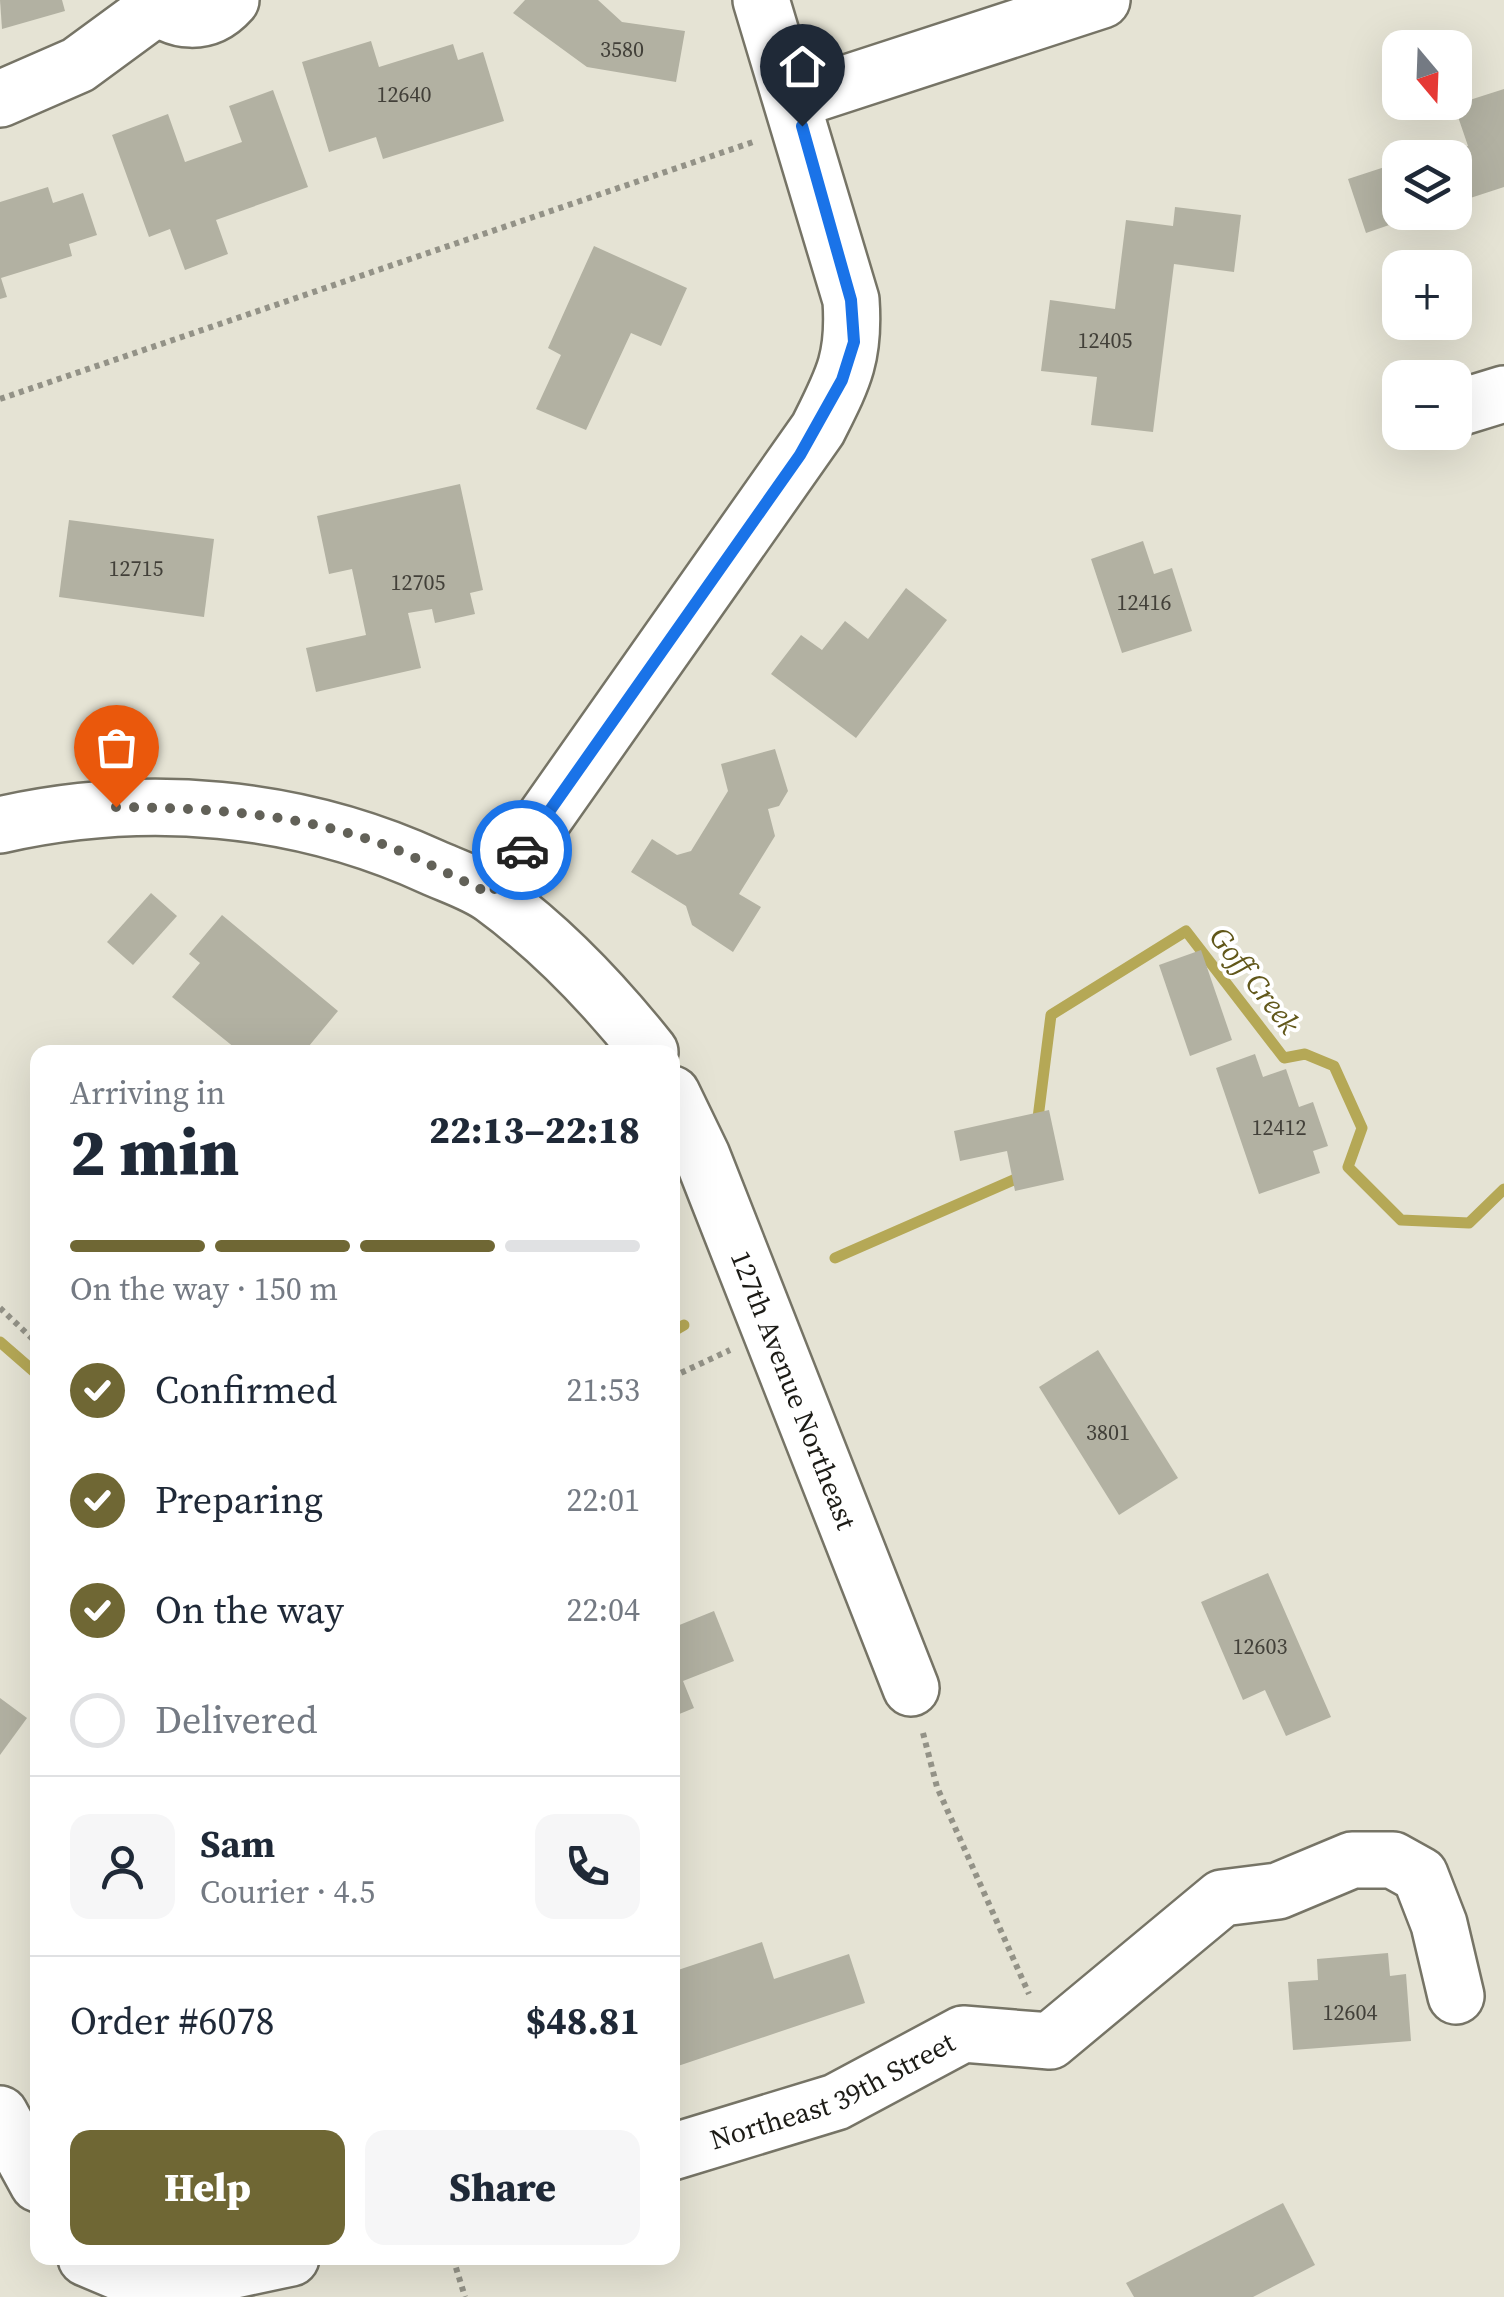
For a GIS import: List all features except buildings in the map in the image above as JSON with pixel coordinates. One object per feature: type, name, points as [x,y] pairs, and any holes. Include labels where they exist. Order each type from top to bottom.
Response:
[{"type":"street","points":[[0,98],[78,64],[154,3],[179,19],[196,20],[214,15],[230,0]]},
{"type":"street","points":[[491,894],[809,442],[842,380],[854,342],[851,300],[761,0]]},
{"type":"street","points":[[798,113],[1102,0]]},
{"type":"street","points":[[1472,404],[1504,394]]},
{"type":"street","points":[[0,824],[116,807],[206,808],[280,818],[384,845],[491,894],[600,988],[645,1045]]},
{"type":"street","name":"127th Avenue Northeast","points":[[680,1113],[772,1330],[911,1688]]},
{"type":"street","points":[[1050,2041],[1222,1898],[1278,1891],[1352,1860],[1393,1860],[1420,1875],[1439,1924],[1456,1996]]},
{"type":"street","name":"Northeast 39th Street","points":[[680,2150],[836,2102],[963,2034],[1050,2041]]},
{"type":"street","points":[[0,2114],[30,2169]]},
{"type":"street","points":[[103,2265],[155,2287],[258,2265]]},
{"type":"path","points":[[0,400],[798,113]]},
{"type":"path","points":[[0,1308],[30,1336]]},
{"type":"path","points":[[680,1373],[772,1330]]},
{"type":"path","points":[[911,1688],[937,1786],[1050,2041]]},
{"type":"path","points":[[455,2265],[465,2297]]},
{"type":"waterway","name":"Goff Creek","points":[[1037,1126],[1051,1015],[1186,931],[1284,1058],[1305,1054],[1334,1066],[1362,1128],[1348,1167],[1401,1220],[1469,1223],[1504,1189]]},
{"type":"waterway","name":"Goff Creek","points":[[835,1258],[1025,1175]]},
{"type":"waterway","name":"Goff Creek","points":[[680,1327],[684,1325]]},
{"type":"waterway","name":"Goff Creek","points":[[0,1342],[30,1368]]},
{"type":"way so far","points":[[116,807],[206,808],[280,818],[384,845],[491,894],[522,850]]},
{"type":"route","points":[[522,850],[818,430],[842,380],[854,342],[851,300],[802,126]]}]
